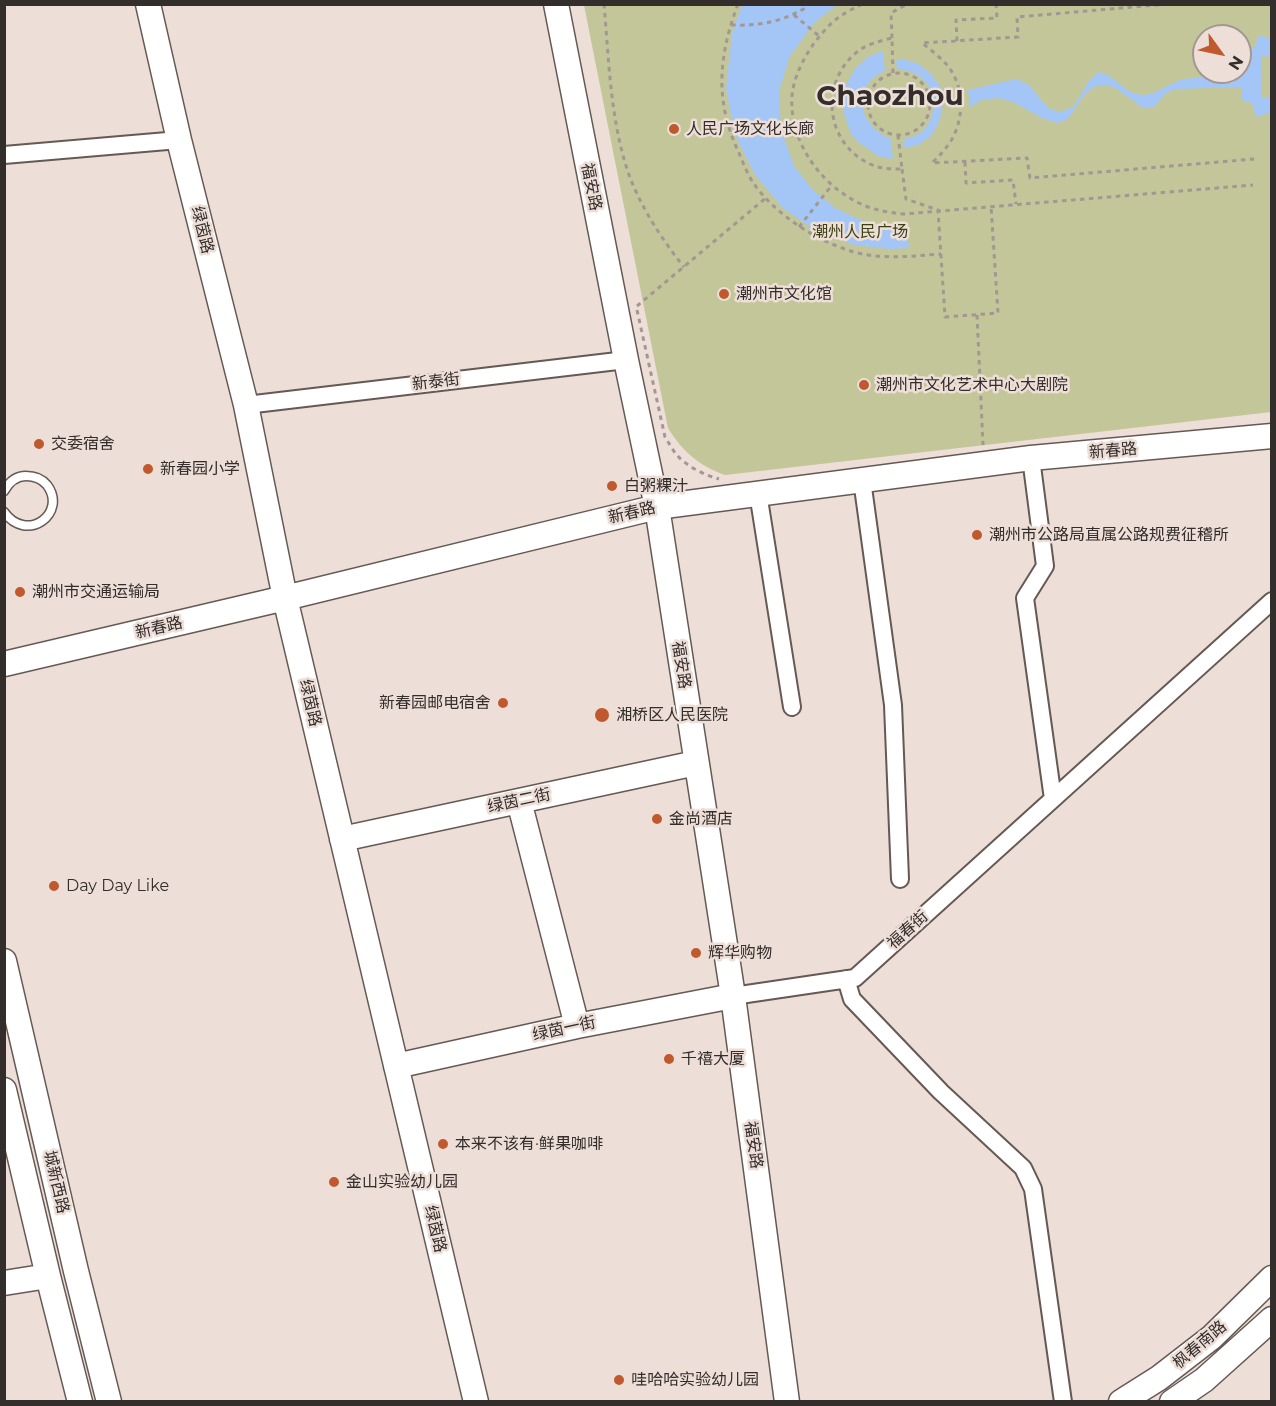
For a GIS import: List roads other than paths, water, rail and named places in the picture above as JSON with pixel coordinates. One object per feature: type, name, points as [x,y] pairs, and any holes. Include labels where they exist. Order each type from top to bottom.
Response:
[{"type":"street","name":"绿茵路","points":[[148,4],[179,140],[246,405],[285,598],[476,1401]]},
{"type":"street","name":"福安路","points":[[556,4],[657,507],[733,996],[786,1401]]},
{"type":"street","points":[[4,155],[179,140]]},
{"type":"street","name":"新泰街","points":[[246,405],[626,360]]},
{"type":"street","name":"新春路","points":[[4,664],[657,507],[1031,459],[1272,436]]},
{"type":"street","points":[[1031,459],[1045,566],[1025,598],[1053,799]]},
{"type":"street","points":[[862,480],[893,705],[900,879]]},
{"type":"street","points":[[758,493],[792,707]]},
{"type":"street","name":"福春街","points":[[733,996],[855,978],[1272,601]]},
{"type":"street","name":"绿茵二街","points":[[342,839],[696,763]]},
{"type":"street","points":[[519,801],[576,1026]]},
{"type":"street","name":"城新西路","points":[[4,961],[109,1401]]},
{"type":"street","points":[[846,979],[852,999],[941,1092],[1023,1168],[1033,1189],[1063,1401]]},
{"type":"street","name":"绿茵一街","points":[[396,1065],[576,1026],[733,996]]},
{"type":"street","name":"城新西路","points":[[4,1090],[80,1401]]},
{"type":"street","points":[[4,1283],[48,1276]]},
{"type":"street","name":"枫春南路","points":[[1120,1401],[1159,1378],[1212,1337],[1272,1278]]},
{"type":"street","name":"枫春南路","points":[[1183,1398],[1272,1319]]},
{"type":"lane","points":[[4,491],[12,481],[28,476],[43,481],[52,495],[50,512],[38,524],[22,526],[14,523],[4,512]]},
{"type":"water","points":[[742,5],[837,5],[814,23],[790,56],[779,91],[781,129],[794,166],[813,190],[837,209],[861,220],[887,226],[907,226],[909,248],[890,249],[854,245],[816,231],[783,208],[755,175],[734,133],[726,88],[732,33]]},
{"type":"water","points":[[1259,35],[1271,39],[1271,57],[1262,56],[1261,97],[1271,98],[1271,119],[1268,113],[1256,117],[1252,103],[1241,100],[1242,87],[1176,89],[1166,93],[1153,108],[1143,108],[1114,87],[1102,85],[1093,87],[1084,95],[1068,119],[1058,123],[1044,119],[1013,102],[998,98],[982,100],[970,107],[968,90],[1016,79],[1028,84],[1048,108],[1060,112],[1073,107],[1089,81],[1098,72],[1108,75],[1130,92],[1142,95],[1151,94],[1182,79],[1192,78],[1192,84],[1252,84],[1252,49]]},
{"type":"water","points":[[883,51],[885,71],[866,86],[862,106],[872,125],[891,139],[893,159],[878,156],[857,141],[850,132],[843,110],[845,87],[854,70],[869,56]]},
{"type":"water","points":[[896,59],[919,64],[931,74],[942,89],[943,105],[939,122],[931,136],[918,145],[904,148],[903,140],[917,135],[929,123],[933,97],[926,82],[919,76],[897,69]]},
{"type":"place","name":"人民广场文化长廊","points":[[674,129]]},
{"type":"place","name":"潮州市文化馆","points":[[724,294]]},
{"type":"place","name":"潮州市文化艺术中心大剧院","points":[[864,385]]},
{"type":"place","name":"交委宿舍","points":[[39,444]]},
{"type":"place","name":"新春园小学","points":[[148,469]]},
{"type":"place","name":"白粥粿汁","points":[[612,486]]},
{"type":"place","name":"潮州市公路局直属公路规费征稽所","points":[[977,535]]},
{"type":"place","name":"潮州市交通运输局","points":[[20,592]]},
{"type":"place","name":"新春园邮电宿舍","points":[[503,703]]},
{"type":"place","name":"湘桥区人民医院","points":[[602,715]]},
{"type":"place","name":"金尚酒店","points":[[657,819]]},
{"type":"place","name":"Day Day Like","points":[[54,886]]},
{"type":"place","name":"辉华购物","points":[[696,953]]},
{"type":"place","name":"千禧大厦","points":[[669,1059]]},
{"type":"place","name":"本来不该有·鲜果咖啡","points":[[443,1144]]},
{"type":"place","name":"金山实验幼儿园","points":[[334,1182]]},
{"type":"place","name":"哇哈哈实验幼儿园","points":[[619,1380]]},
{"type":"district","name":"Chaozhou","points":[[890,97]]},
{"type":"park label","name":"潮州人民广场","points":[[860,232]]}]
